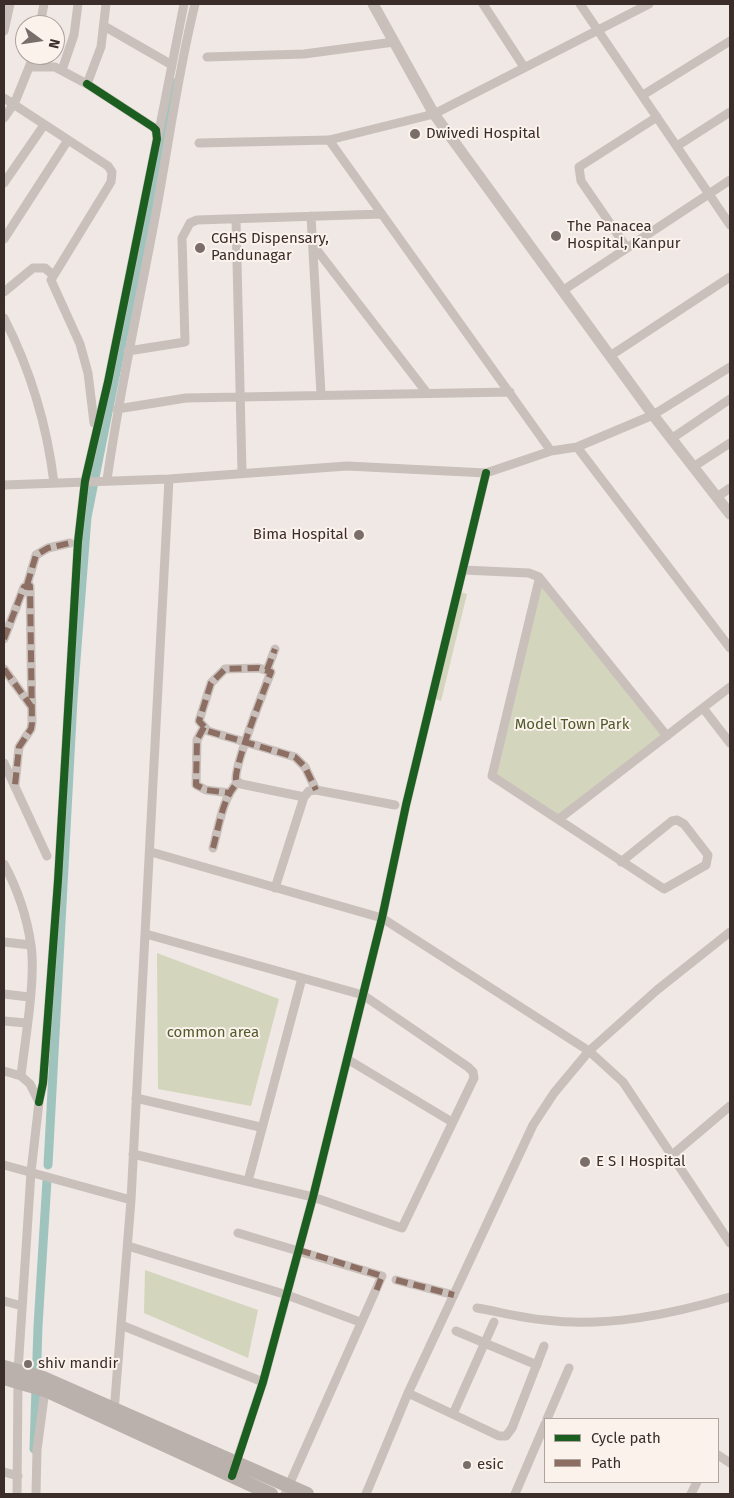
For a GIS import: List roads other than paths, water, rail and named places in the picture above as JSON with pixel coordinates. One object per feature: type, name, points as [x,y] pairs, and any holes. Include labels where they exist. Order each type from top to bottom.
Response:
[{"type":"main road","points":[[4,1367],[234,1470],[287,1490],[307,1494]]},
{"type":"main road","points":[[4,1378],[23,1377]]},
{"type":"main road","points":[[234,1470],[271,1494]]},
{"type":"street","points":[[4,31],[10,4]]},
{"type":"street","points":[[62,70],[74,35],[78,4]]},
{"type":"street","points":[[87,84],[101,47],[106,4]]},
{"type":"street","points":[[17,1494],[23,1377],[22,1306],[32,1172],[55,922],[78,542],[95,434],[108,382],[184,4]]},
{"type":"street","points":[[107,480],[117,409],[154,222],[183,53],[195,4]]},
{"type":"street","points":[[374,4],[434,114],[653,415],[730,514]]},
{"type":"street","points":[[483,4],[524,68]]},
{"type":"street","points":[[580,4],[730,225]]},
{"type":"street","points":[[199,143],[329,140],[434,114],[649,4]]},
{"type":"street","points":[[104,26],[172,65]]},
{"type":"street","points":[[643,95],[730,41]]},
{"type":"street","points":[[208,57],[304,54],[394,42]]},
{"type":"street","points":[[4,118],[13,104],[30,67],[56,68],[87,84],[153,126],[156,130],[157,139]]},
{"type":"street","points":[[4,98],[108,166],[112,177],[53,275],[52,284],[80,344],[88,373],[95,434]]},
{"type":"street","points":[[677,146],[730,112]]},
{"type":"street","points":[[627,248],[581,181],[578,167],[657,117]]},
{"type":"street","points":[[4,183],[44,125]]},
{"type":"street","points":[[4,239],[68,140]]},
{"type":"street","points":[[329,140],[551,451]]},
{"type":"street","points":[[562,291],[730,180]]},
{"type":"street","points":[[128,351],[185,342],[182,238],[190,223],[197,220],[382,214]]},
{"type":"street","points":[[311,216],[321,394]]},
{"type":"street","points":[[236,219],[242,472]]},
{"type":"street","points":[[313,244],[427,393]]},
{"type":"street","points":[[4,292],[33,268],[45,268],[53,275]]},
{"type":"street","points":[[610,356],[730,277]]},
{"type":"street","points":[[4,318],[32,385],[43,422],[54,483]]},
{"type":"street","points":[[4,485],[169,479],[242,472],[347,466],[486,473],[551,451],[577,447],[653,415],[730,367]]},
{"type":"street","points":[[117,409],[186,398],[510,392]]},
{"type":"street","points":[[671,439],[730,398]]},
{"type":"street","points":[[693,467],[730,443]]},
{"type":"street","points":[[577,447],[730,648]]},
{"type":"street","points":[[234,1470],[263,1382],[313,1197],[382,918],[408,796],[486,473]]},
{"type":"street","points":[[113,1416],[131,1200],[132,1154],[151,852],[169,479]]},
{"type":"street","points":[[717,497],[730,488]]},
{"type":"street","points":[[4,639],[24,587],[27,585],[36,556],[48,548],[70,543]]},
{"type":"street","points":[[463,570],[519,572],[539,577],[667,736]]},
{"type":"street","points":[[539,577],[492,776],[621,862],[664,888],[706,865],[709,861],[708,855],[684,824],[677,820],[672,821],[621,862]]},
{"type":"street","points":[[15,785],[19,747],[31,729],[31,588],[27,585]]},
{"type":"street","points":[[267,670],[275,649]]},
{"type":"street","points":[[238,782],[235,774],[246,742],[271,672],[259,668],[225,668],[211,683],[199,721],[208,731],[246,742],[295,757],[305,767],[316,790]]},
{"type":"street","points":[[4,669],[31,706]]},
{"type":"street","points":[[558,819],[730,687]]},
{"type":"street","points":[[703,708],[730,743]]},
{"type":"street","points":[[204,727],[198,740],[196,785],[206,790],[230,793]]},
{"type":"street","points":[[4,764],[47,856]]},
{"type":"street","points":[[213,848],[230,793],[238,782]]},
{"type":"street","points":[[238,782],[304,797]]},
{"type":"street","points":[[276,888],[304,797],[309,791],[316,790],[395,805]]},
{"type":"street","points":[[151,852],[382,918],[589,1051],[623,1082],[730,1242]]},
{"type":"street","points":[[4,865],[14,885],[31,945],[29,997],[21,1076]]},
{"type":"street","points":[[366,1494],[408,1393],[533,1125],[554,1093],[589,1051],[656,990],[730,932]]},
{"type":"street","points":[[132,1154],[313,1197],[402,1228],[474,1078],[473,1072],[363,995],[146,934]]},
{"type":"street","points":[[4,942],[31,945]]},
{"type":"street","points":[[248,1181],[260,1127],[302,978]]},
{"type":"street","points":[[4,994],[29,997]]},
{"type":"street","points":[[4,1021],[26,1023]]},
{"type":"street","points":[[347,1059],[452,1122]]},
{"type":"street","points":[[4,1071],[21,1076],[35,1091],[39,1102]]},
{"type":"street","points":[[136,1098],[260,1127]]},
{"type":"street","points":[[671,1156],[730,1106]]},
{"type":"street","points":[[4,1165],[131,1200]]},
{"type":"street","points":[[238,1233],[382,1276],[287,1490]]},
{"type":"street","points":[[128,1246],[287,1295],[360,1322]]},
{"type":"street","points":[[396,1280],[454,1295]]},
{"type":"street","points":[[477,1308],[546,1321],[604,1322],[699,1306],[730,1297]]},
{"type":"street","points":[[4,1301],[22,1306]]},
{"type":"street","points":[[453,1414],[494,1322]]},
{"type":"street","points":[[121,1325],[263,1382]]},
{"type":"street","points":[[456,1331],[537,1365]]},
{"type":"street","points":[[408,1393],[499,1436],[506,1436],[512,1428],[544,1346]]},
{"type":"street","points":[[548,1418],[569,1368]]},
{"type":"street","points":[[36,1494],[37,1450],[43,1386]]},
{"type":"street","points":[[515,1494],[544,1429]]},
{"type":"street","points":[[719,1456],[730,1463]]},
{"type":"street","points":[[4,1472],[18,1476]]},
{"type":"street","points":[[691,1494],[697,1483]]},
{"type":"waterway","points":[[48,1165],[73,699],[87,517],[174,83]]},
{"type":"waterway","points":[[34,1449],[38,1326],[47,1180]]},
{"type":"place","name":"Dwivedi Hospital","points":[[415,134]]},
{"type":"place","name":"The Panacea Hospital, Kanpur","points":[[556,236]]},
{"type":"place","name":"CGHS Dispensary, Pandunagar","points":[[200,248]]},
{"type":"place","name":"Bima Hospital","points":[[359,535]]},
{"type":"place","name":"E S I Hospital","points":[[585,1162]]},
{"type":"place","name":"shiv mandir","points":[[28,1364]]},
{"type":"place","name":"esic","points":[[467,1465]]},
{"type":"park label","name":"Model Town Park","points":[[572,725]]},
{"type":"park label","name":"common area","points":[[213,1033]]}]
